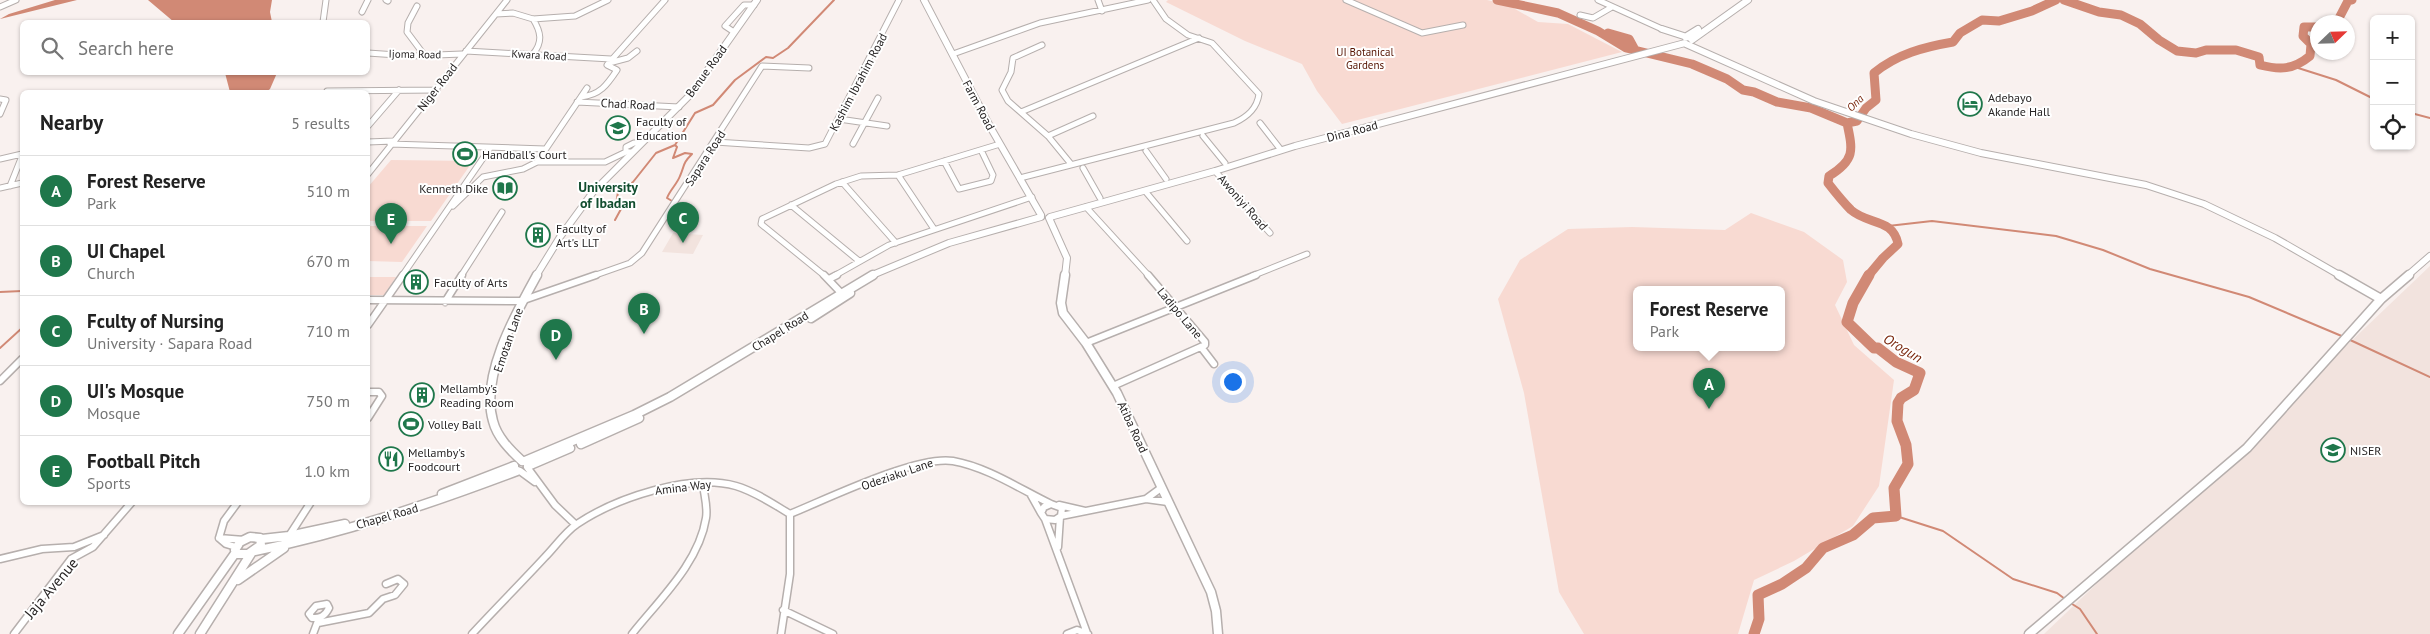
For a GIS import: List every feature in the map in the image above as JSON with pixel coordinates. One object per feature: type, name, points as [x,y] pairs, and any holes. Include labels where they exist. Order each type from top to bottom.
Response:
[{"type":"street","points":[[0,7],[16,0]]},
{"type":"street","points":[[323,20],[326,0]]},
{"type":"street","points":[[362,12],[368,0]]},
{"type":"street","name":"Niger Road","points":[[370,171],[437,90],[464,52],[507,0]]},
{"type":"street","points":[[496,14],[513,13],[533,19],[575,16],[608,0]]},
{"type":"street","points":[[580,97],[594,96],[601,92],[617,70],[607,67],[610,61],[664,0]]},
{"type":"street","name":"Kashim Ibrahim Road","points":[[715,142],[818,148],[826,143],[899,0]]},
{"type":"street","name":"Farm Road","points":[[923,0],[1000,144],[1046,218]]},
{"type":"street","points":[[1098,0],[1102,11]]},
{"type":"street","points":[[953,54],[1040,23],[1148,0]]},
{"type":"street","points":[[1020,178],[1234,123],[1253,110],[1258,104],[1259,94],[1212,42],[1188,35],[1166,19],[1153,0]]},
{"type":"street","points":[[1346,0],[1422,32],[1463,25]]},
{"type":"street","points":[[1598,0],[1814,101],[1972,151],[2146,185],[2180,195],[2238,218],[2382,299]]},
{"type":"street","points":[[1685,40],[1741,0]]},
{"type":"street","points":[[1685,40],[1748,0]]},
{"type":"street","points":[[734,32],[725,26],[744,2],[755,3]]},
{"type":"street","name":"Benue Road","points":[[521,302],[547,256],[582,205],[629,152],[641,144],[679,107],[704,76],[755,3]]},
{"type":"street","points":[[417,6],[405,26],[405,33],[425,56]]},
{"type":"street","points":[[1580,16],[1593,18],[1612,7]]},
{"type":"street","points":[[533,19],[541,33],[542,40],[533,54]]},
{"type":"street","points":[[1021,112],[1199,38]]},
{"type":"street","name":"Dina Road","points":[[1046,218],[1100,198],[1166,179],[1685,40]]},
{"type":"street","points":[[1042,45],[1013,58],[1011,72],[1002,90],[1008,101],[1048,136],[1071,164]]},
{"type":"street","points":[[610,61],[628,58],[637,51]]},
{"type":"street","name":"Kwara Road","points":[[464,52],[533,54],[610,61]]},
{"type":"street","name":"Ijoma Road","points":[[370,53],[425,56],[464,52]]},
{"type":"street","name":"Sapara Road","points":[[521,302],[634,261],[642,253],[662,224],[762,66],[767,64],[809,68]]},
{"type":"street","points":[[444,215],[483,177],[523,169],[536,162],[587,88]]},
{"type":"street","points":[[370,90],[437,90]]},
{"type":"street","points":[[370,124],[399,90]]},
{"type":"street","points":[[854,144],[878,98]]},
{"type":"street","points":[[0,99],[6,100],[0,114]]},
{"type":"street","name":"Chad Road","points":[[577,102],[679,107]]},
{"type":"street","points":[[1048,136],[1093,116]]},
{"type":"street","points":[[839,119],[888,126]]},
{"type":"street","points":[[1260,123],[1279,148]]},
{"type":"street","points":[[1203,136],[1225,163]]},
{"type":"street","points":[[370,142],[545,149]]},
{"type":"street","points":[[842,295],[830,279],[761,224],[762,219],[842,182],[861,176],[898,175],[1000,144]]},
{"type":"street","points":[[370,322],[490,148]]},
{"type":"street","name":"Dina Road","points":[[1046,218],[1216,171],[1279,148]]},
{"type":"street","points":[[944,161],[959,189],[991,181],[994,175],[980,150]]},
{"type":"street","points":[[1146,151],[1166,179]]},
{"type":"street","points":[[536,162],[605,162],[629,152]]},
{"type":"street","points":[[0,159],[20,155]]},
{"type":"street","points":[[10,186],[20,160]]},
{"type":"street","points":[[1083,168],[1100,198]]},
{"type":"street","name":"Awoniyi Road","points":[[1216,171],[1270,233]]},
{"type":"street","points":[[898,175],[934,229]]},
{"type":"street","points":[[842,182],[896,243]]},
{"type":"street","points":[[0,188],[20,184]]},
{"type":"street","points":[[1144,191],[1187,241]]},
{"type":"street","points":[[830,279],[859,261],[896,243],[1032,197]]},
{"type":"street","points":[[791,205],[859,261]]},
{"type":"street","name":"Ladipo Lane","points":[[1086,208],[1176,306],[1205,342],[1205,345],[1201,347],[1113,386]]},
{"type":"street","points":[[445,302],[502,212]]},
{"type":"street","name":"Chapel Road","points":[[244,540],[253,536],[262,540],[291,540],[435,502],[622,427],[674,400],[842,295],[894,268],[928,254],[1046,218]]},
{"type":"street","name":"Atiba Road","points":[[1046,218],[1062,243],[1067,258],[1061,304],[1063,313],[1068,322],[1086,343],[1113,386],[1210,592],[1216,610],[1218,634]]},
{"type":"street","points":[[1086,343],[1307,254]]},
{"type":"street","points":[[2029,634],[2247,448],[2382,299],[2430,256]]},
{"type":"street","name":"Emotan Lane","points":[[370,300],[521,302],[499,358],[490,398],[495,427],[521,466]]},
{"type":"street","points":[[1201,347],[1214,364]]},
{"type":"street","points":[[0,381],[20,361]]},
{"type":"street","points":[[370,392],[379,392],[382,396],[370,415]]},
{"type":"street","name":"Odeziaku Lane","points":[[790,514],[912,466],[937,460],[953,461],[994,476],[1051,504]]},
{"type":"street","points":[[521,466],[554,505],[576,525]]},
{"type":"street","points":[[632,634],[682,570],[697,544],[706,518],[703,484]]},
{"type":"street","name":"Amina Way","points":[[472,634],[576,525],[603,510],[640,494],[674,486],[703,484],[736,486],[758,495],[790,514]]},
{"type":"street","points":[[1146,499],[1161,488]]},
{"type":"street","points":[[1031,495],[1058,549],[1073,600],[1088,634]]},
{"type":"street","points":[[1043,516],[1050,520],[1146,499],[1168,502]]},
{"type":"street","points":[[1043,516],[1044,507],[1051,504],[1089,512]]},
{"type":"street","name":"Jaja Avenue","points":[[14,634],[60,576],[70,560],[93,547],[129,505]]},
{"type":"street","points":[[220,538],[224,521],[236,505]]},
{"type":"street","points":[[232,584],[291,540],[310,505]]},
{"type":"street","points":[[1058,549],[1060,517],[1063,512],[1059,505]]},
{"type":"street","points":[[780,634],[790,574],[790,514]]},
{"type":"street","points":[[0,559],[42,549],[74,547],[104,535]]},
{"type":"street","points":[[220,538],[244,540]]},
{"type":"street","points":[[220,538],[226,544],[236,549]]},
{"type":"street","points":[[178,634],[244,540]]},
{"type":"street","points":[[200,634],[253,552],[261,545],[262,540]]},
{"type":"street","name":"Chapel Road","points":[[236,549],[244,555],[282,546],[291,540]]},
{"type":"street","points":[[313,634],[318,620],[369,613],[383,599],[395,595],[402,590],[404,584],[398,579],[386,584]]},
{"type":"street","points":[[783,610],[833,634]]},
{"type":"street","points":[[1068,634],[1077,630],[1088,634]]},
{"type":"shaded area","points":[[55,0],[77,0],[0,19],[9,14]]},
{"type":"shaded area","points":[[148,0],[272,0],[270,12],[272,20],[172,20]]},
{"type":"shaded area","points":[[226,75],[276,75],[269,90],[230,90]]},
{"type":"shaded area","points":[[673,233],[703,235],[693,254],[662,252]]},
{"type":"shaded area","name":"NISER","points":[[2430,266],[2430,634],[2044,634]]},
{"type":"green space","name":"UI Botanical Gardens","points":[[1168,0],[1487,0],[1508,5],[1538,22],[1568,24],[1622,52],[1342,124],[1317,91],[1302,64],[1245,41],[1166,2]]},
{"type":"green space","points":[[391,160],[473,161],[431,221],[370,221],[370,185]]},
{"type":"green space","points":[[1751,213],[1804,232],[1843,260],[1847,282],[1835,305],[1854,345],[1894,380],[1879,486],[1853,526],[1794,561],[1754,580],[1738,634],[1584,634],[1559,592],[1524,393],[1498,299],[1520,260],[1568,229],[1632,227],[1725,230]]},
{"type":"green space","points":[[370,226],[427,226],[402,262],[370,261]]},
{"type":"green space","points":[[370,277],[396,277],[384,295],[370,295]]},
{"type":"waterway","points":[[675,145],[695,113],[713,105],[735,80],[766,57],[773,58],[788,48],[834,0]]},
{"type":"waterway","name":"Ona","points":[[1497,0],[1558,13],[1598,31],[1626,48],[1692,64],[1727,79],[1743,90],[1754,92],[1777,102],[1811,108],[1847,123]]},
{"type":"waterway","name":"Ona","points":[[1847,123],[1857,121],[1866,108],[1876,100],[1874,73],[1883,66],[1901,56],[1921,49],[1953,42],[1960,33],[1982,20],[1999,21],[2032,11],[2056,0]]},
{"type":"waterway","name":"Ona","points":[[2064,0],[2099,12],[2121,15],[2140,24],[2159,40],[2177,51],[2196,53],[2206,50],[2236,50],[2259,57],[2260,65],[2274,68],[2286,68],[2298,64],[2310,56]]},
{"type":"waterway","name":"Ona","points":[[2341,15],[2348,1],[2352,0]]},
{"type":"waterway","name":"Ona","points":[[2310,27],[2304,27],[2303,36],[2310,43]]},
{"type":"waterway","name":"Ona","points":[[1608,33],[1629,39],[1635,50]]},
{"type":"waterway","points":[[2295,67],[2336,80],[2370,97]]},
{"type":"waterway","points":[[2415,114],[2430,118]]},
{"type":"waterway","name":"Orogun","points":[[1847,123],[1851,148],[1850,154],[1844,165],[1829,176],[1828,183],[1851,210],[1891,230],[1898,244],[1868,276]]},
{"type":"waterway","points":[[615,220],[621,209],[616,204],[618,192],[633,182],[656,153],[675,145]]},
{"type":"waterway","points":[[672,201],[667,198],[679,179],[685,162],[692,154],[685,153],[673,158],[677,147],[675,145]]},
{"type":"waterway","points":[[1888,226],[1932,221],[2056,236],[2103,250],[2150,269],[2249,297],[2344,337]]},
{"type":"waterway","name":"Orogun","points":[[1754,634],[1759,619],[1758,595],[1782,584],[1806,568],[1823,548],[1853,535],[1873,518],[1896,516],[1894,488],[1908,464],[1906,445],[1897,421],[1898,403],[1901,398],[1914,390],[1920,373],[1896,362],[1878,348],[1874,348],[1847,322],[1853,303],[1869,275]]},
{"type":"waterway","points":[[0,292],[20,291]]},
{"type":"waterway","points":[[0,348],[20,330]]},
{"type":"waterway","points":[[2348,339],[2430,377]]},
{"type":"waterway","points":[[1896,516],[1943,531],[2013,579],[2057,593],[2065,599]]},
{"type":"waterway","points":[[2069,602],[2080,609],[2097,634]]},
{"type":"place","name":"Adebayo Akande Hall","points":[[1970,104]]},
{"type":"place","name":"Faculty of Education","points":[[618,128]]},
{"type":"place","name":"Handball's Court","points":[[465,154]]},
{"type":"place","name":"Kenneth Dike","points":[[505,188]]},
{"type":"place","name":"Faculty of Art's LLT","points":[[538,235]]},
{"type":"place","name":"Fculty of Nursing","points":[[683,243]]},
{"type":"place","name":"Football Pitch","points":[[391,244]]},
{"type":"place","name":"Faculty of Arts","points":[[416,282]]},
{"type":"place","name":"UI Chapel","points":[[644,334]]},
{"type":"place","name":"UI's Mosque","points":[[556,360]]},
{"type":"place","name":"Mellamby's Reading Room","points":[[422,395]]},
{"type":"place","name":"Forest Reserve","points":[[1709,409]]},
{"type":"place","name":"Volley Ball","points":[[411,424]]},
{"type":"place","name":"NISER","points":[[2333,450]]},
{"type":"place","name":"Mellamby's Foodcourt","points":[[391,459]]},
{"type":"district","name":"University of Ibadan","points":[[608,196]]}]
